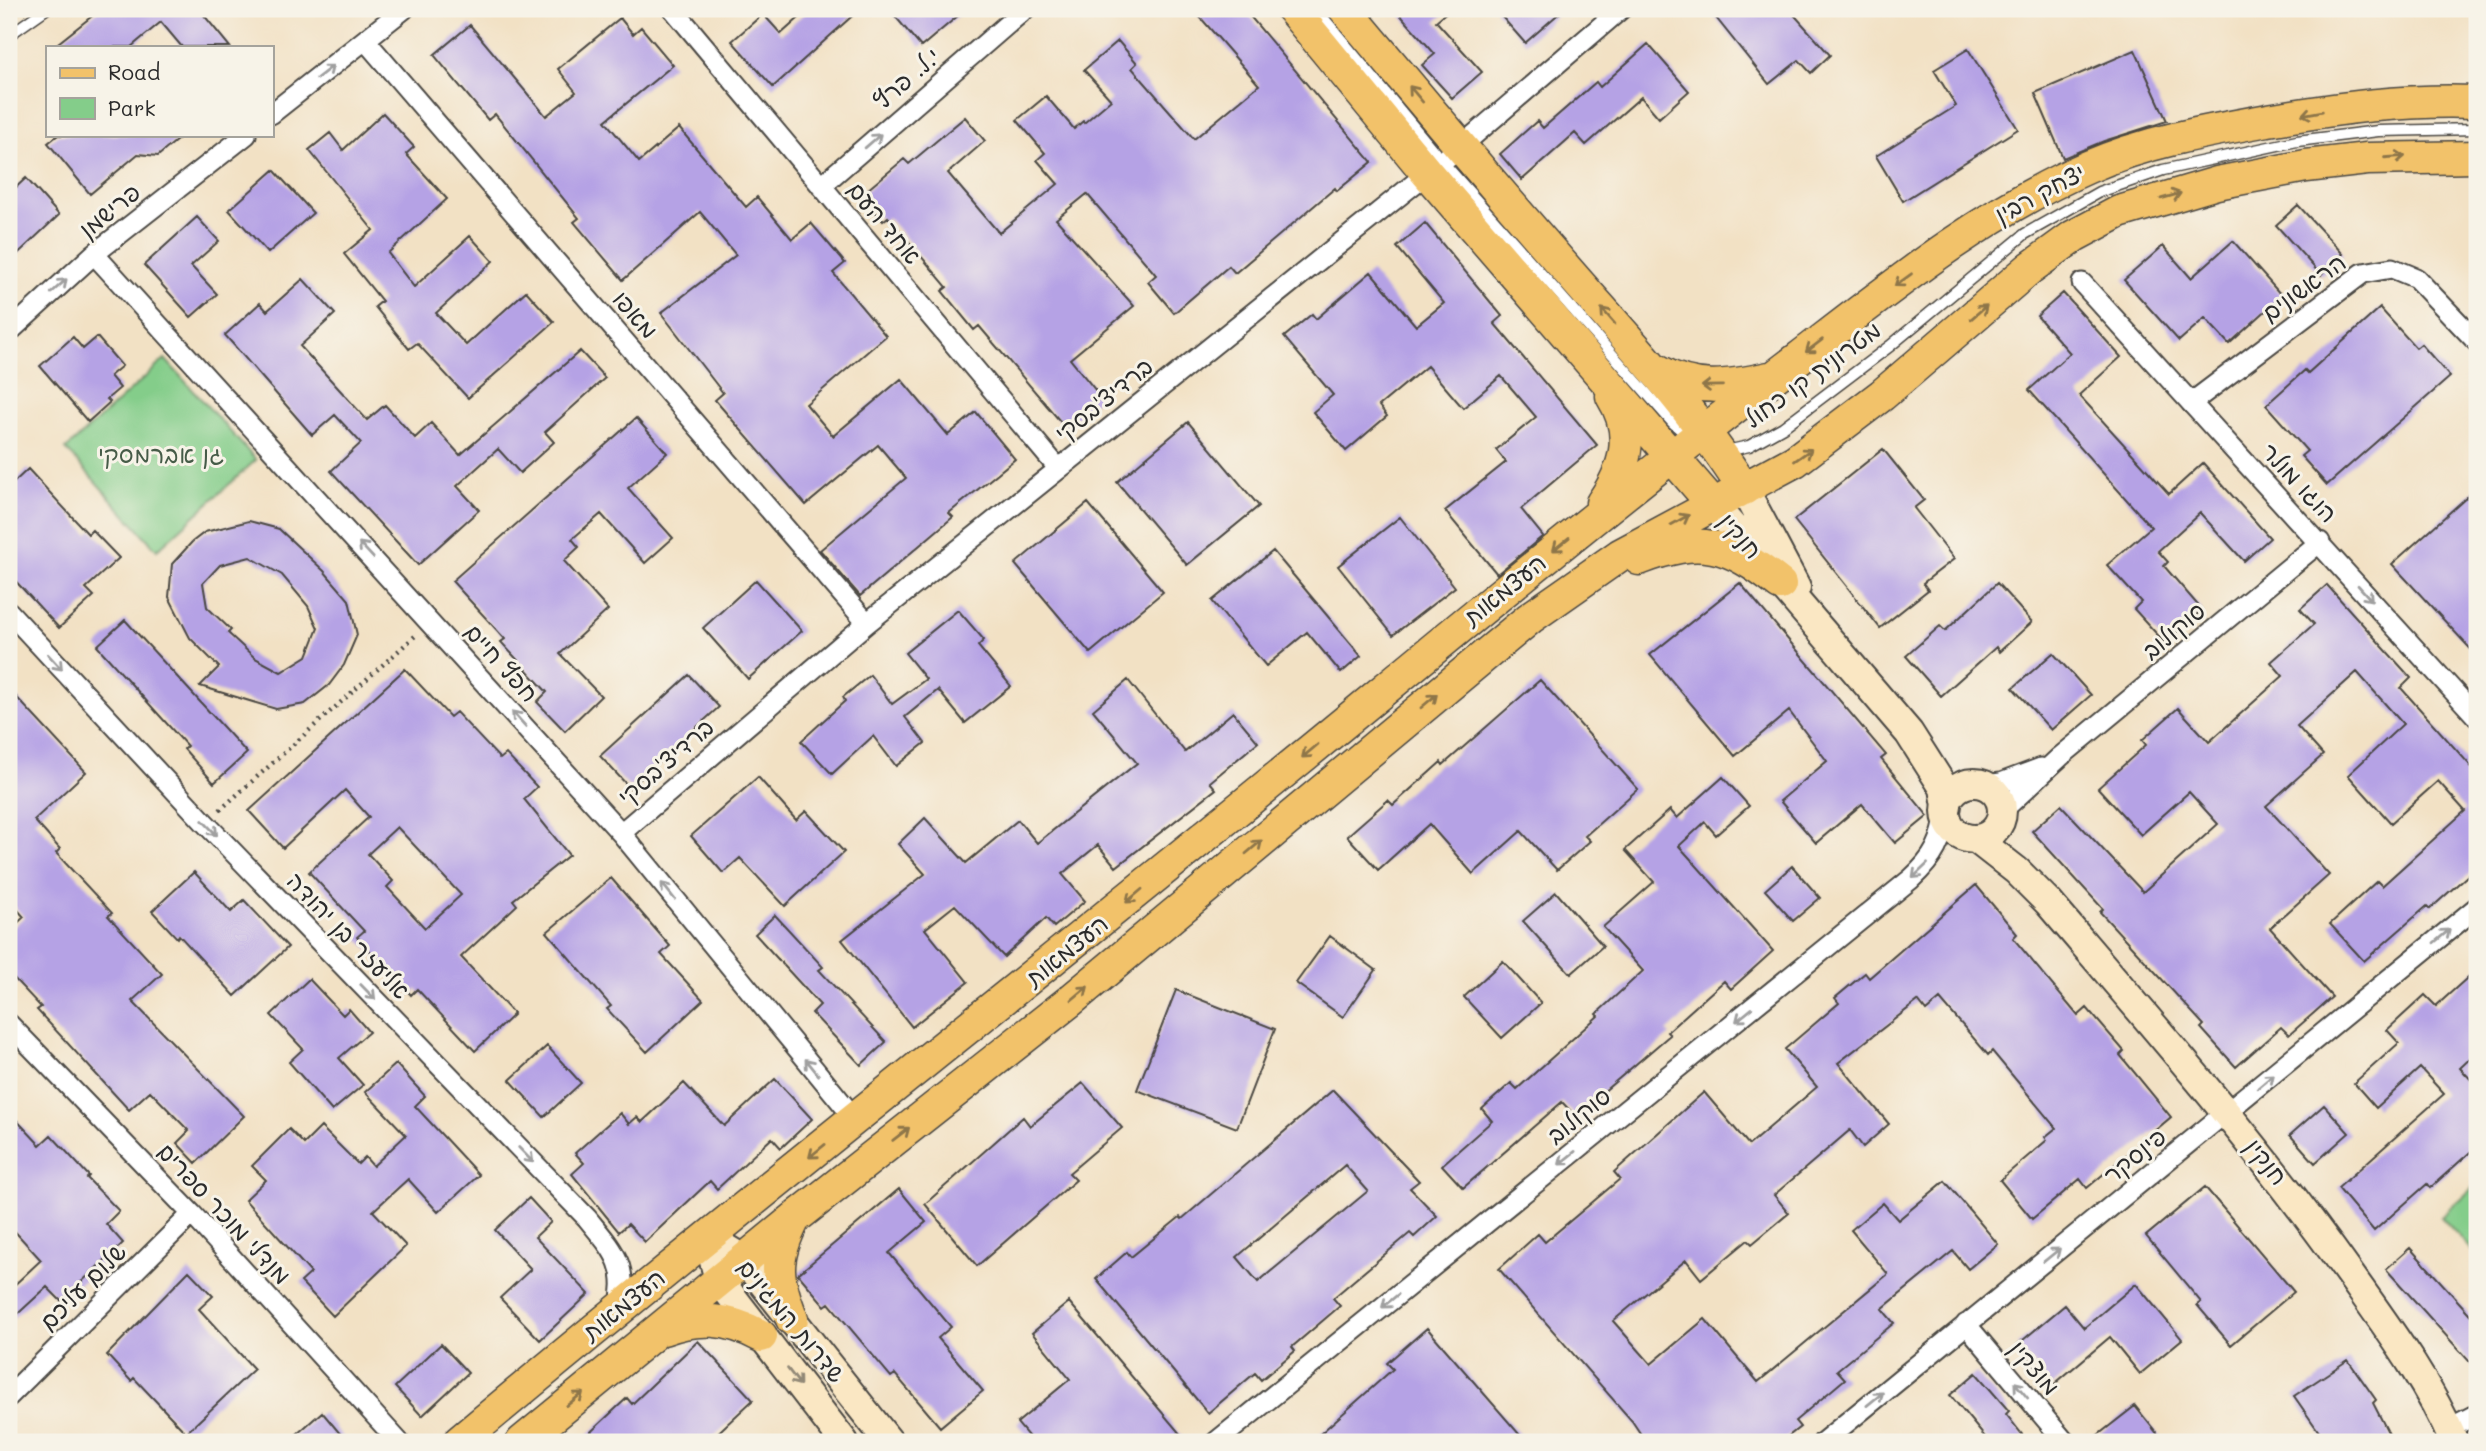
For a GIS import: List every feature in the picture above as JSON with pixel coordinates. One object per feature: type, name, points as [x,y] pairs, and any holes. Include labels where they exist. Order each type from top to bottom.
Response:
[{"type":"main road","points":[[1292,9],[1653,368],[1710,466],[1744,489]]},
{"type":"main road","points":[[1345,9],[1443,160],[1587,357],[1618,406],[1627,441],[1621,470],[1587,523]]},
{"type":"main road","name":"יצחק רבין","points":[[1697,444],[1774,377],[1953,245],[2004,212],[2085,169],[2153,144],[2295,116],[2407,101],[2477,102]]},
{"type":"main road","points":[[1712,503],[1795,461],[1855,418],[2050,253],[2084,230],[2119,212],[2217,183],[2306,166],[2409,156],[2477,157]]},
{"type":"main road","points":[[1587,357],[1697,444],[1744,489]]},
{"type":"main road","points":[[1653,368],[1683,384],[1697,387],[1736,385],[1774,377]]},
{"type":"main road","name":"חנקין","points":[[1697,444],[1712,503]]},
{"type":"main road","name":"העצמאות","points":[[459,1442],[619,1308],[1062,955],[1587,523],[1697,444]]},
{"type":"main road","name":"העצמאות","points":[[522,1442],[744,1259],[1070,1001],[1483,655],[1567,590],[1620,555],[1712,503]]},
{"type":"main road","points":[[1567,590],[1654,553],[1691,544],[1711,544],[1725,548],[1752,562],[1780,584]]},
{"type":"main road","points":[[792,1320],[778,1279],[777,1263],[795,1218]]},
{"type":"main road","points":[[658,1330],[711,1319],[729,1321],[761,1336]]},
{"type":"street","points":[[273,112],[404,9]]},
{"type":"street","name":"אחד העם","points":[[673,9],[1058,468]]},
{"type":"street","name":"י.ל. פרץ","points":[[821,186],[1025,9]]},
{"type":"street","name":"ברדיצ'בסקי","points":[[621,833],[867,623],[1443,160],[1620,9]]},
{"type":"street","name":"מאפו","points":[[365,40],[867,623]]},
{"type":"street","name":"פרישמן","points":[[9,332],[94,254],[245,136]]},
{"type":"street","name":"חפץ חיים","points":[[94,254],[621,833],[855,1119]]},
{"type":"street","name":"הראשונים","points":[[2191,402],[2363,273],[2392,268],[2416,278],[2477,342]]},
{"type":"street","name":"הוגו מולר","points":[[2082,284],[2477,717]]},
{"type":"street","name":"חנקין","points":[[1744,489],[1810,615]]},
{"type":"street","name":"חנקין","points":[[1712,503],[1909,733],[1944,788],[1946,808]]},
{"type":"street","name":"סוקולוב","points":[[2002,814],[2060,757],[2320,542]]},
{"type":"street","name":"אליעזר בן יהודה","points":[[9,612],[205,823],[587,1218],[612,1249],[622,1268],[624,1282],[619,1308]]},
{"type":"street","name":"חנקין","points":[[1909,733],[1945,763],[1982,784]]},
{"type":"street","name":"סוקולוב","points":[[1982,784],[2016,778],[2060,757]]},
{"type":"street","points":[[1982,784],[2000,798],[2002,814],[1993,832],[1976,839],[1958,834],[1951,828],[1946,808],[1952,793],[1959,786],[1982,784]]},
{"type":"street","name":"סוקולוב","points":[[1216,1442],[1911,879],[1937,850],[1943,835],[1946,808]]},
{"type":"street","name":"חנקין","points":[[2002,814],[2048,902]]},
{"type":"street","name":"חנקין","points":[[1976,839],[2017,871],[2048,902],[2227,1113],[2314,1223],[2389,1329],[2451,1435]]},
{"type":"street","name":"פינסקר","points":[[1823,1442],[2477,906]]},
{"type":"street","name":"מנדלי מוכר ספרים","points":[[9,1024],[192,1214],[398,1442]]},
{"type":"street","name":"שלום עליכם","points":[[9,1396],[192,1214]]},
{"type":"street","name":"שדרות המגינים","points":[[709,1238],[744,1259],[889,1442]]},
{"type":"street","name":"שדרות המגינים","points":[[709,1238],[719,1280],[844,1442]]},
{"type":"street","name":"מוצקין","points":[[1966,1324],[2064,1442]]},
{"type":"street","points":[[2451,1435],[2477,1414]]},
{"type":"lane","points":[[9,35],[46,9]]},
{"type":"lane","points":[[1316,9],[1443,160],[1672,422],[1697,444]]},
{"type":"lane","name":"מטרונית קו כחול","points":[[1697,444],[1749,446],[1783,427],[1890,346],[2025,234],[2108,189],[2163,170],[2297,141],[2402,129],[2477,129]]},
{"type":"path","points":[[205,823],[431,622]]},
{"type":"green space","name":"גן אברמסקי","points":[[165,359],[256,460],[157,550],[66,449]]},
{"type":"green space","points":[[2477,1184],[2477,1255],[2441,1217]]},
{"type":"building","points":[[101,9],[199,9],[229,46],[181,46],[161,22],[132,46],[54,46]]},
{"type":"building","points":[[809,9],[860,9],[773,87],[732,41],[763,14],[781,34]]},
{"type":"building","points":[[889,9],[966,9],[921,47]]},
{"type":"building","points":[[1193,9],[1244,9],[1372,162],[1337,191],[1335,188],[1235,273],[1229,266],[1174,313],[1148,282],[1156,275],[1087,194],[1056,219],[1134,306],[1070,359],[1101,397],[1065,427],[979,326],[974,330],[942,291],[947,287],[888,217],[883,221],[861,195],[904,159],[909,164],[965,117],[985,141],[948,173],[999,233],[1058,184],[1037,160],[1045,153],[1017,120],[1046,96],[1074,129],[1083,121],[1084,123],[1111,100],[1084,70],[1118,41],[1137,63],[1132,68],[1194,139],[1259,85]]},
{"type":"building","points":[[1395,9],[1450,9],[1436,21],[1482,72],[1452,98],[1422,65],[1435,54]]},
{"type":"building","points":[[1495,9],[1564,9],[1525,43]]},
{"type":"building","points":[[1709,9],[1789,9],[1830,55],[1811,73],[1799,60],[1769,84]]},
{"type":"building","points":[[620,18],[633,34],[641,27],[673,65],[605,121],[639,162],[679,128],[746,207],[757,197],[792,239],[811,223],[845,263],[833,273],[886,336],[806,404],[833,436],[901,379],[948,435],[976,412],[1015,459],[949,513],[953,517],[860,596],[820,550],[906,478],[878,445],[806,505],[715,400],[723,393],[661,313],[736,255],[700,212],[623,280],[574,222],[579,218],[495,114],[488,120],[434,55],[470,25],[546,116],[576,92],[558,69]]},
{"type":"building","points":[[1648,44],[1689,91],[1659,118],[1641,97],[1586,145],[1575,133],[1522,180],[1500,154],[1537,121],[1543,128],[1596,82],[1600,87]]},
{"type":"building","points":[[1968,49],[2018,129],[1903,201],[1876,156],[1956,106],[1934,70]]},
{"type":"building","points":[[2135,50],[2167,121],[2104,141],[2063,158],[2035,93]]},
{"type":"building","points":[[383,113],[414,147],[406,154],[447,199],[388,253],[414,287],[470,236],[493,261],[436,313],[466,345],[526,291],[554,322],[468,398],[417,343],[409,349],[375,307],[382,301],[344,254],[373,230],[309,150],[330,133],[343,150]]},
{"type":"building","points":[[57,136],[182,136],[158,156],[138,154],[90,194],[48,143]]},
{"type":"building","points":[[274,170],[313,213],[268,253],[229,210]]},
{"type":"building","points":[[26,178],[59,215],[9,262],[9,194]]},
{"type":"building","points":[[2298,205],[2343,254],[2321,275],[2276,225]]},
{"type":"building","points":[[197,217],[219,241],[191,266],[217,294],[191,317],[144,265]]},
{"type":"building","points":[[1425,223],[1502,316],[1494,323],[1597,445],[1521,509],[1543,536],[1497,574],[1445,511],[1506,462],[1496,450],[1536,417],[1501,376],[1463,408],[1427,366],[1379,406],[1387,416],[1346,451],[1313,412],[1333,395],[1284,337],[1312,314],[1316,319],[1371,272],[1416,326],[1444,303],[1397,247]]},
{"type":"building","points":[[2233,241],[2282,296],[2229,344],[2205,318],[2179,341],[2124,280],[2163,246],[2191,278]]},
{"type":"building","points":[[303,279],[335,314],[300,346],[367,420],[385,405],[415,438],[431,423],[460,455],[580,351],[605,378],[545,432],[554,442],[520,473],[498,449],[457,486],[479,510],[418,565],[331,471],[361,443],[335,415],[312,435],[225,335],[260,303],[267,311]]},
{"type":"building","points":[[2063,293],[2121,357],[2079,395],[2169,494],[2203,463],[2270,538],[2244,561],[2200,513],[2158,551],[2168,562],[2164,566],[2202,610],[2165,643],[2134,609],[2141,602],[2107,565],[2151,527],[2029,390],[2070,353],[2037,316]]},
{"type":"building","points":[[2380,308],[2416,348],[2421,344],[2450,377],[2327,485],[2301,456],[2307,451],[2266,405],[2305,370],[2308,373]]},
{"type":"building","points":[[73,337],[83,349],[97,337],[122,366],[110,376],[120,388],[107,399],[110,402],[88,422],[40,366]]},
{"type":"building","points":[[636,418],[667,453],[628,488],[673,538],[645,563],[601,514],[572,539],[579,547],[564,561],[608,610],[560,654],[601,696],[565,731],[537,702],[547,692],[501,642],[505,639],[452,581]]},
{"type":"building","points":[[1188,422],[1259,506],[1187,565],[1117,482]]},
{"type":"building","points":[[1883,449],[1924,500],[1914,508],[1954,559],[1923,583],[1928,590],[1880,628],[1794,520]]},
{"type":"building","points":[[28,469],[88,534],[92,530],[119,558],[86,588],[94,596],[59,628],[9,574],[9,487]]},
{"type":"building","points":[[2477,488],[2477,656],[2392,564]]},
{"type":"building","points":[[1088,503],[1163,592],[1090,653],[1015,564]]},
{"type":"building","points":[[1400,517],[1455,587],[1393,635],[1338,566]]},
{"type":"building","points":[[249,521],[279,529],[324,571],[349,600],[357,635],[344,665],[329,685],[305,704],[276,709],[200,686],[219,667],[190,638],[169,597],[172,564],[205,532]],"holes":[[[250,557],[282,575],[308,606],[318,628],[307,656],[281,672],[255,658],[228,633],[231,630],[207,607],[203,583],[220,565]]]},
{"type":"building","points":[[1273,551],[1361,656],[1341,673],[1307,632],[1266,666],[1212,601]]},
{"type":"building","points":[[756,580],[802,631],[748,679],[703,628]]},
{"type":"building","points":[[1740,583],[1886,755],[1881,759],[1928,816],[1895,843],[1862,804],[1816,843],[1780,801],[1827,761],[1789,711],[1735,756],[1650,655]]},
{"type":"building","points":[[1997,583],[2032,622],[1999,652],[1996,647],[1941,696],[1906,656],[1940,626],[1945,631]]},
{"type":"building","points":[[2327,585],[2411,678],[2401,688],[2477,773],[2477,867],[2430,909],[2427,906],[2364,961],[2330,924],[2377,881],[2382,886],[2465,811],[2438,781],[2391,823],[2348,775],[2403,724],[2357,672],[2297,726],[2323,755],[2266,806],[2329,875],[2270,928],[2332,997],[2289,1035],[2281,1027],[2236,1067],[2201,1028],[2204,1025],[2100,912],[2103,909],[2032,831],[2061,805],[2143,892],[2218,824],[2189,792],[2141,835],[2098,788],[2146,745],[2142,740],[2178,708],[2209,742],[2283,676],[2271,662],[2314,624],[2300,609]]},
{"type":"building","points":[[958,610],[984,640],[978,646],[1011,686],[965,723],[938,690],[905,717],[925,743],[896,766],[873,736],[832,774],[801,741],[845,701],[843,697],[870,675],[892,704],[926,679],[905,653]]},
{"type":"building","points":[[125,620],[247,753],[214,783],[184,749],[187,746],[97,646]]},
{"type":"building","points":[[2053,653],[2091,695],[2051,730],[2013,688]]},
{"type":"building","points":[[405,669],[450,717],[456,712],[500,759],[506,754],[537,787],[524,799],[569,855],[513,900],[517,905],[461,957],[514,1014],[475,1051],[417,989],[411,995],[357,937],[364,931],[309,872],[369,817],[345,790],[283,848],[249,811]],"holes":[[[397,827],[461,895],[425,928],[387,887],[393,881],[368,854]]]},
{"type":"building","points":[[689,675],[719,707],[630,788],[600,756]]},
{"type":"building","points":[[1128,680],[1185,752],[1233,712],[1258,742],[1210,782],[1216,789],[1116,867],[1098,845],[1062,874],[1085,901],[1054,927],[1046,918],[1004,957],[955,905],[925,929],[968,982],[912,1027],[842,940],[925,874],[898,844],[925,818],[966,863],[1018,820],[1037,843],[1137,763],[1093,710]]},
{"type":"building","points":[[1540,680],[1638,789],[1585,836],[1590,841],[1557,870],[1521,831],[1473,874],[1429,824],[1378,870],[1347,836],[1388,800],[1393,805],[1441,762],[1443,765]]},
{"type":"building","points":[[9,689],[86,772],[34,820],[60,849],[56,853],[112,913],[108,916],[162,974],[132,1001],[244,1116],[196,1163],[177,1143],[189,1131],[150,1091],[129,1110],[37,1010],[41,1007],[9,973],[9,931],[24,917],[9,900]]},
{"type":"building","points":[[758,777],[796,820],[806,811],[844,852],[785,906],[740,858],[723,873],[691,836]]},
{"type":"building","points":[[1723,777],[1749,806],[1716,835],[1705,822],[1679,846],[1773,951],[1731,989],[1724,981],[1667,1032],[1670,1035],[1575,1116],[1562,1102],[1463,1188],[1442,1165],[1492,1121],[1482,1109],[1511,1083],[1517,1089],[1643,971],[1603,927],[1654,882],[1625,850],[1670,810],[1677,818]]},
{"type":"building","points":[[1792,866],[1820,898],[1793,921],[1765,890]]},
{"type":"building","points":[[194,872],[231,912],[244,900],[288,947],[235,996],[179,935],[177,938],[152,911]]},
{"type":"building","points":[[611,878],[670,946],[661,954],[703,1000],[647,1052],[607,1009],[611,1006],[547,932]]},
{"type":"building","points":[[1976,885],[2017,934],[2013,938],[2078,1016],[2087,1008],[2124,1051],[2120,1055],[2171,1117],[2087,1188],[2080,1179],[2032,1219],[2000,1180],[2047,1140],[2045,1137],[2056,1128],[1992,1051],[1988,1055],[1940,999],[1926,1011],[1918,1001],[1838,1063],[1889,1124],[1863,1147],[1850,1130],[1774,1195],[1789,1213],[1752,1244],[1748,1240],[1701,1279],[1686,1260],[1613,1321],[1651,1364],[1705,1319],[1758,1382],[1888,1274],[1851,1230],[1883,1203],[1898,1220],[1945,1181],[1998,1244],[1968,1269],[1953,1251],[1882,1309],[1894,1323],[1837,1370],[1845,1379],[1795,1421],[1800,1427],[1781,1442],[1646,1442],[1632,1421],[1499,1269],[1538,1234],[1545,1242],[1620,1179],[1614,1172],[1704,1092],[1749,1145],[1817,1087],[1785,1049],[1839,1003],[1835,998],[1865,973],[1869,978]]},
{"type":"building","points":[[1556,892],[1603,946],[1571,974],[1523,921]]},
{"type":"building","points":[[775,915],[823,967],[819,970],[886,1042],[861,1065],[812,1013],[820,1005],[755,934]]},
{"type":"building","points":[[1330,936],[1376,970],[1343,1017],[1296,983]]},
{"type":"building","points":[[1503,961],[1541,1003],[1502,1038],[1464,997]]},
{"type":"building","points":[[2477,969],[2477,1052],[2460,1068],[2477,1086],[2477,1146],[2430,1188],[2427,1184],[2374,1231],[2338,1188],[2444,1094],[2420,1068],[2376,1108],[2354,1083],[2399,1043],[2387,1030],[2425,995],[2436,1006]]},
{"type":"building","points":[[309,979],[343,1015],[349,1009],[369,1032],[339,1058],[363,1085],[332,1111],[289,1062],[303,1049],[271,1015]]},
{"type":"building","points":[[1176,990],[1275,1029],[1237,1128],[1137,1090]]},
{"type":"building","points":[[547,1046],[581,1083],[544,1117],[510,1080]]},
{"type":"building","points":[[396,1064],[425,1096],[415,1106],[479,1175],[438,1212],[408,1179],[373,1211],[406,1246],[333,1316],[301,1282],[311,1273],[245,1200],[266,1180],[252,1166],[289,1129],[304,1144],[321,1127],[358,1164],[365,1157],[373,1166],[406,1135],[365,1092]]},
{"type":"building","points":[[775,1079],[812,1119],[781,1148],[772,1138],[717,1189],[710,1181],[645,1242],[628,1224],[619,1232],[572,1174],[584,1163],[575,1153],[620,1113],[629,1124],[637,1117],[642,1122],[684,1083],[724,1126]]},
{"type":"building","points":[[1083,1083],[1122,1128],[1069,1173],[1076,1180],[977,1266],[925,1204],[1023,1117],[1030,1126]]},
{"type":"building","points":[[1333,1090],[1419,1181],[1410,1188],[1437,1216],[1414,1237],[1410,1233],[1333,1298],[1340,1306],[1292,1347],[1295,1351],[1261,1380],[1255,1373],[1208,1413],[1096,1279],[1127,1252],[1131,1257],[1180,1217],[1182,1219]],"holes":[[[1345,1165],[1368,1191],[1258,1282],[1237,1257]]]},
{"type":"building","points":[[2324,1105],[2349,1133],[2315,1163],[2290,1135]]},
{"type":"building","points":[[9,1112],[40,1145],[51,1135],[89,1176],[87,1178],[119,1211],[106,1224],[123,1243],[61,1301],[47,1287],[9,1322],[9,1290],[41,1260],[9,1225]]},
{"type":"building","points":[[2205,1187],[2294,1292],[2231,1345],[2197,1305],[2201,1302],[2146,1236]]},
{"type":"building","points":[[899,1189],[926,1222],[889,1253],[951,1327],[938,1338],[983,1391],[940,1427],[895,1374],[891,1377],[829,1303],[825,1306],[798,1274]]},
{"type":"building","points":[[529,1198],[551,1222],[535,1237],[589,1294],[540,1340],[500,1298],[531,1269],[495,1230]]},
{"type":"building","points":[[2410,1248],[2477,1322],[2477,1370],[2386,1269]]},
{"type":"building","points":[[189,1271],[213,1296],[199,1309],[254,1369],[186,1433],[134,1378],[131,1381],[107,1355]]},
{"type":"building","points":[[2136,1284],[2182,1339],[2140,1374],[2110,1337],[2052,1386],[2017,1345],[2065,1305],[2084,1328]]},
{"type":"building","points":[[1069,1302],[1187,1442],[1033,1442],[1017,1423],[1070,1379],[1032,1333]]},
{"type":"building","points":[[1427,1328],[1526,1442],[1311,1442],[1393,1369],[1387,1363]]},
{"type":"building","points":[[698,1341],[753,1400],[708,1442],[580,1442],[627,1398],[632,1404]]},
{"type":"building","points":[[441,1344],[468,1373],[422,1416],[395,1387]]},
{"type":"building","points":[[2348,1360],[2376,1400],[2373,1403],[2393,1442],[2326,1442],[2294,1396]]},
{"type":"building","points":[[1976,1373],[2009,1411],[2006,1414],[2028,1442],[1989,1442],[1950,1395]]},
{"type":"building","points":[[2135,1406],[2164,1442],[2089,1442]]},
{"type":"building","points":[[322,1412],[347,1442],[288,1442]]}]
